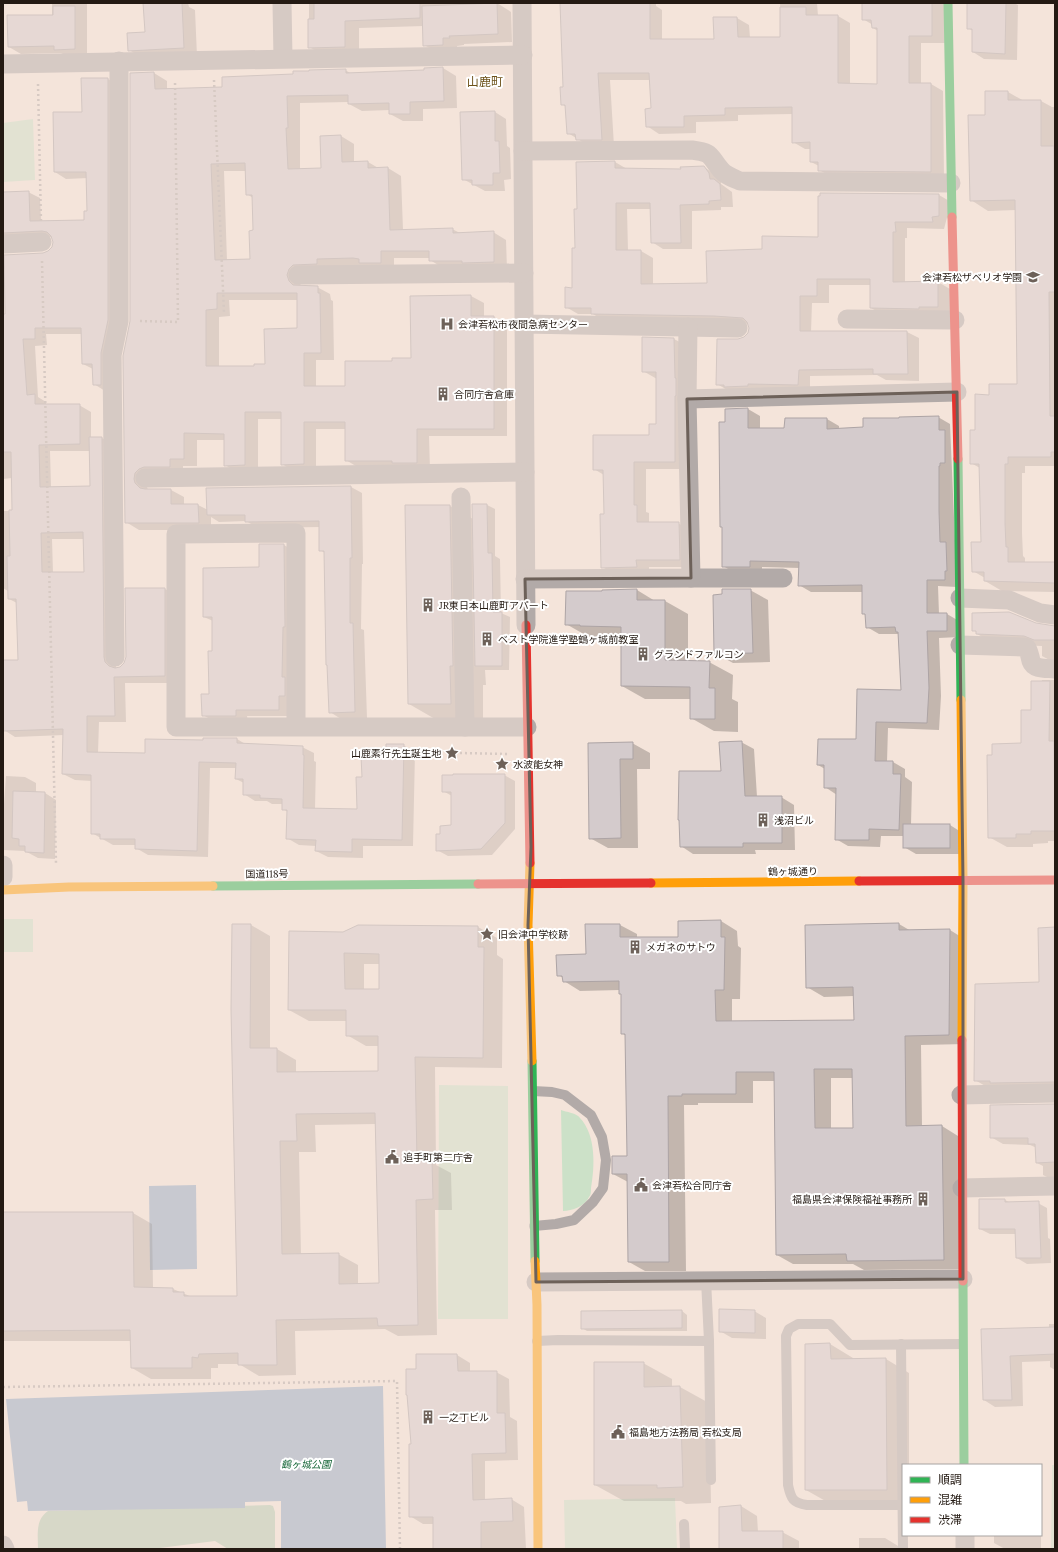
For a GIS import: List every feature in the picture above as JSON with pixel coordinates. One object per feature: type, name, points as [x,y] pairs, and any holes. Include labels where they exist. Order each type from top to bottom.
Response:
[{"type":"main road","points":[[948,3],[960,598],[963,881],[961,1095],[964,1464]]},
{"type":"main road","points":[[526,625],[530,883],[528,924],[533,1091],[537,1341],[538,1549]]},
{"type":"main road","name":"鶴ヶ城通り","points":[[530,883],[1055,880]]},
{"type":"main road","name":"国道118号","points":[[3,890],[69,887],[530,883]]},
{"type":"street","points":[[282,3],[283,58]]},
{"type":"street","points":[[522,3],[526,625]]},
{"type":"street","points":[[3,64],[523,55]]},
{"type":"street","points":[[115,657],[112,355],[119,322],[119,61]]},
{"type":"street","points":[[523,151],[692,150],[708,153],[721,171],[729,177],[740,181],[951,183]]},
{"type":"street","points":[[3,244],[42,242]]},
{"type":"street","points":[[298,274],[524,273]]},
{"type":"street","points":[[848,319],[955,320]]},
{"type":"street","points":[[524,324],[738,328]]},
{"type":"street","points":[[688,327],[691,578]]},
{"type":"street","points":[[688,399],[957,392]]},
{"type":"street","points":[[145,478],[525,472]]},
{"type":"street","points":[[461,497],[465,727]]},
{"type":"street","points":[[296,727],[296,533],[176,534],[176,727],[296,727],[527,727]]},
{"type":"street","points":[[525,579],[783,578]]},
{"type":"street","points":[[960,598],[1009,600],[1040,613],[1055,615]]},
{"type":"street","points":[[960,645],[1024,646],[1027,648],[1035,666],[1040,668],[1055,669]]},
{"type":"street","points":[[3,865],[3,877]]},
{"type":"street","points":[[961,1095],[1055,1093]]},
{"type":"street","points":[[962,1188],[1055,1186]]},
{"type":"street","points":[[536,1282],[962,1279]]},
{"type":"street","points":[[965,1536],[965,1549]]},
{"type":"street","points":[[3,1545],[5,1549]]},
{"type":"lane","points":[[533,1091],[552,1092],[565,1095],[591,1115],[602,1137],[606,1160],[603,1188],[593,1202],[574,1220],[556,1224],[534,1226]]},
{"type":"lane","points":[[706,1280],[709,1341],[711,1480]]},
{"type":"lane","points":[[901,1344],[902,1505],[797,1504],[790,1496],[788,1485],[786,1336],[789,1329],[798,1324],[830,1324],[850,1345],[901,1344],[962,1344]]},
{"type":"lane","points":[[537,1341],[709,1341]]},
{"type":"lane","points":[[684,1524],[685,1549]]},
{"type":"lane","points":[[903,1536],[903,1549]]},
{"type":"path","points":[[119,322],[178,322],[174,60]]},
{"type":"path","points":[[213,60],[224,313]]},
{"type":"path","points":[[38,63],[56,864]]},
{"type":"path","points":[[460,753],[512,754]]},
{"type":"path","points":[[3,1387],[397,1381],[400,1549]]},
{"type":"highlighted area","points":[[957,392],[963,881],[963,1279],[536,1282],[528,925],[531,847],[525,579],[691,578],[687,399]]},
{"type":"green space","points":[[33,119],[35,180],[3,182],[3,123]]},
{"type":"green space","points":[[3,919],[33,919],[33,952],[3,952]]},
{"type":"green space","points":[[439,1085],[508,1086],[508,1319],[438,1319]]},
{"type":"green space","points":[[561,1110],[579,1116],[589,1133],[593,1151],[593,1170],[590,1196],[585,1203],[578,1207],[563,1211]]},
{"type":"green space","points":[[1052,1465],[1055,1465],[1055,1549],[1051,1549]]},
{"type":"green space","points":[[675,1498],[677,1549],[565,1549],[564,1500]]},
{"type":"green space","points":[[273,1506],[275,1512],[275,1549],[228,1549],[215,1541],[152,1549],[38,1549],[39,1523],[48,1511]]},
{"type":"water","points":[[196,1185],[197,1269],[150,1270],[149,1186]]},
{"type":"water","name":"鶴ヶ城公園","points":[[383,1386],[386,1549],[281,1549],[281,1501],[245,1502],[245,1508],[28,1511],[27,1501],[17,1502],[6,1399]]},
{"type":"building","points":[[143,3],[182,3],[184,48],[128,51],[127,33],[145,32]]},
{"type":"building","points":[[314,3],[420,3],[420,18],[345,21],[345,47],[308,48],[308,19],[314,19]]},
{"type":"building","points":[[497,3],[498,34],[449,36],[450,38],[443,38],[443,45],[423,46],[422,6]]},
{"type":"building","points":[[560,3],[650,3],[650,39],[714,39],[713,17],[737,17],[738,37],[780,37],[780,7],[806,7],[806,15],[838,15],[838,83],[877,84],[877,28],[872,28],[871,20],[862,20],[862,3],[932,3],[932,36],[909,36],[909,83],[931,83],[931,172],[818,171],[818,162],[810,162],[810,142],[792,143],[792,107],[725,108],[725,115],[684,116],[684,127],[646,127],[645,109],[651,108],[649,73],[598,73],[602,140],[576,140],[575,134],[567,134],[565,105],[561,105],[560,87],[563,87]]},
{"type":"building","points":[[967,3],[1006,3],[1005,54],[972,52],[972,29],[967,29]]},
{"type":"building","points":[[53,6],[75,6],[75,49],[54,50],[54,46],[8,47],[7,15],[53,15]]},
{"type":"building","points":[[443,67],[444,101],[410,102],[410,114],[389,114],[389,103],[348,104],[348,95],[287,96],[288,128],[286,128],[288,169],[321,168],[320,136],[341,135],[342,162],[368,161],[368,168],[388,167],[390,230],[453,228],[453,233],[494,231],[494,262],[462,263],[462,261],[429,261],[429,251],[381,251],[381,263],[359,263],[359,259],[353,258],[317,259],[317,264],[293,265],[289,269],[287,275],[289,281],[293,285],[318,286],[318,293],[320,293],[321,353],[304,353],[304,386],[345,386],[345,361],[392,361],[392,358],[411,358],[410,296],[471,295],[471,316],[494,316],[494,429],[417,429],[417,463],[392,463],[392,461],[345,461],[345,422],[304,422],[304,464],[281,465],[281,412],[245,412],[245,465],[224,466],[224,434],[184,433],[184,459],[170,459],[170,467],[144,467],[135,473],[135,483],[140,488],[171,489],[171,504],[198,504],[199,523],[125,523],[123,356],[130,321],[130,73],[154,72],[155,89],[222,87],[222,77],[293,74],[293,71],[346,69],[346,73],[424,70],[424,68]],"holes":[[[245,163],[246,195],[252,195],[253,230],[249,231],[250,259],[215,260],[211,164]],[[217,293],[297,293],[297,328],[264,329],[265,364],[254,364],[254,366],[206,366],[206,310],[217,309]]]},
{"type":"building","points":[[81,78],[108,78],[108,320],[101,353],[101,385],[93,385],[92,364],[82,364],[81,328],[35,328],[35,339],[23,339],[27,395],[35,394],[35,404],[80,404],[80,444],[39,445],[40,487],[90,486],[89,437],[102,437],[104,657],[105,662],[109,666],[115,668],[120,667],[124,663],[126,657],[125,588],[165,588],[165,676],[114,677],[115,716],[87,716],[87,752],[145,753],[145,739],[203,740],[203,738],[237,738],[237,743],[303,746],[303,808],[357,809],[356,777],[362,777],[361,756],[386,755],[386,744],[404,744],[402,840],[352,839],[352,852],[315,851],[316,840],[286,839],[287,810],[282,810],[282,799],[260,798],[260,795],[243,795],[243,779],[235,779],[236,763],[199,762],[197,851],[135,849],[135,839],[100,839],[100,834],[91,834],[91,775],[62,774],[63,729],[3,731],[3,660],[18,660],[16,599],[8,599],[7,556],[10,556],[9,510],[12,510],[11,452],[3,452],[3,314],[5,314],[4,255],[43,253],[52,247],[53,242],[51,236],[47,232],[42,231],[3,233],[3,192],[29,191],[30,221],[84,220],[84,211],[87,211],[86,172],[54,172],[53,112],[82,112]],"holes":[[[83,532],[84,572],[42,572],[41,533]]]},
{"type":"building","points":[[985,91],[1008,91],[1008,100],[1041,100],[1041,146],[1054,146],[1055,292],[1049,292],[1050,416],[1055,416],[1055,452],[1051,452],[1051,457],[1008,457],[1008,464],[1005,464],[1005,523],[1008,562],[1055,562],[1055,583],[984,581],[984,572],[972,572],[971,542],[981,542],[979,464],[970,464],[970,430],[975,430],[975,394],[989,395],[989,384],[1017,384],[1015,200],[970,201],[968,115],[985,115]]},
{"type":"building","points":[[495,111],[495,141],[499,141],[500,173],[493,173],[493,185],[472,185],[472,180],[462,180],[460,112]]},
{"type":"building","points":[[615,161],[615,168],[681,169],[680,167],[704,166],[709,173],[710,179],[714,179],[720,184],[721,200],[709,201],[709,204],[680,205],[681,243],[651,243],[650,203],[616,203],[616,250],[641,250],[641,284],[707,283],[706,251],[762,249],[762,236],[818,237],[818,196],[820,196],[820,193],[939,194],[939,216],[932,217],[933,222],[895,222],[896,232],[893,232],[893,282],[938,281],[938,307],[919,307],[919,309],[870,308],[870,279],[817,279],[817,296],[800,296],[800,331],[907,331],[908,374],[873,374],[873,369],[799,370],[798,385],[748,384],[748,386],[724,387],[724,385],[716,385],[717,339],[738,339],[744,337],[748,333],[749,328],[747,322],[743,318],[714,316],[591,314],[591,308],[565,308],[565,287],[572,288],[572,248],[575,248],[574,209],[577,209],[576,162]]},
{"type":"building","points":[[642,337],[674,338],[676,378],[675,462],[634,462],[634,505],[637,505],[637,522],[679,522],[680,560],[636,560],[637,567],[601,568],[600,514],[604,514],[603,470],[593,470],[593,435],[649,435],[649,424],[656,424],[656,372],[642,372]]},
{"type":"building","points":[[748,408],[748,428],[784,428],[785,418],[827,418],[827,429],[863,427],[863,418],[939,416],[939,430],[945,430],[945,463],[940,463],[939,466],[939,511],[940,542],[946,542],[947,571],[945,571],[945,580],[927,580],[927,613],[947,613],[947,631],[927,631],[929,688],[927,723],[876,722],[875,761],[893,761],[893,774],[901,774],[899,830],[869,829],[869,840],[835,840],[836,788],[824,788],[824,765],[817,765],[818,739],[856,739],[857,689],[901,690],[898,632],[896,632],[895,627],[866,628],[865,614],[862,614],[862,585],[798,586],[799,562],[750,561],[750,567],[722,567],[719,422],[725,422],[725,409]]},
{"type":"building","points":[[351,486],[352,558],[350,558],[350,623],[353,623],[355,712],[329,713],[326,665],[324,551],[319,551],[319,521],[245,522],[245,515],[207,515],[206,488]]},
{"type":"building","points":[[472,504],[487,504],[488,553],[492,553],[493,612],[502,612],[502,666],[475,666]]},
{"type":"building","name":"JR東日本山鹿町アパート","points":[[405,505],[450,505],[453,666],[450,666],[451,704],[408,704]]},
{"type":"building","points":[[259,544],[284,544],[285,627],[283,627],[282,677],[285,677],[285,696],[279,696],[279,710],[236,710],[236,716],[202,716],[201,694],[209,694],[208,651],[212,651],[212,617],[203,617],[203,568],[259,567]]},
{"type":"building","points":[[637,589],[637,600],[665,600],[665,660],[710,661],[709,688],[715,688],[715,719],[690,719],[690,687],[621,686],[621,627],[565,625],[566,591]]},
{"type":"building","points":[[722,589],[751,589],[753,653],[714,654],[713,595],[722,594]]},
{"type":"building","points":[[1009,612],[1036,623],[1055,626],[1055,640],[1034,640],[1024,636],[976,634],[976,631],[972,631],[972,613]]},
{"type":"building","points":[[1031,681],[1050,681],[1049,741],[1054,741],[1055,831],[1031,831],[1031,834],[1016,834],[1016,838],[988,838],[987,755],[992,755],[992,744],[1021,743],[1021,710],[1031,710]]},
{"type":"building","points":[[742,741],[745,796],[782,796],[782,843],[743,843],[743,847],[680,847],[678,820],[679,771],[721,771],[719,742]]},
{"type":"building","points":[[633,742],[633,759],[620,759],[621,838],[589,839],[588,743]]},
{"type":"building","points":[[505,774],[505,823],[481,849],[436,851],[436,834],[440,834],[440,826],[451,825],[451,792],[442,792],[442,775]]},
{"type":"building","points":[[13,791],[45,792],[44,853],[25,852],[25,846],[19,846],[19,839],[12,838]]},
{"type":"building","points":[[903,824],[950,824],[950,848],[903,848]]},
{"type":"building","points":[[721,920],[721,937],[725,937],[724,990],[715,990],[716,1021],[854,1020],[853,987],[806,988],[805,925],[899,923],[899,930],[950,929],[949,1035],[905,1036],[906,1126],[942,1125],[944,1260],[847,1261],[846,1254],[776,1255],[774,1072],[736,1072],[736,1094],[682,1094],[682,1096],[668,1096],[669,1262],[628,1262],[627,1174],[612,1174],[612,1156],[627,1156],[625,1034],[621,1034],[621,994],[619,994],[619,981],[563,982],[562,976],[557,976],[556,955],[586,954],[585,924],[620,924],[620,937],[678,937],[678,921]],"holes":[[[814,1069],[852,1069],[853,1128],[815,1128]]]},
{"type":"building","points":[[232,924],[251,924],[250,1048],[277,1048],[277,1072],[378,1071],[378,1036],[346,1036],[346,1010],[288,1010],[289,931],[343,932],[358,925],[478,926],[478,947],[484,947],[483,1058],[415,1057],[417,1161],[432,1161],[433,1199],[416,1200],[418,1325],[378,1326],[377,1318],[276,1320],[277,1365],[238,1365],[238,1353],[199,1354],[198,1358],[192,1357],[192,1368],[131,1368],[130,1330],[3,1331],[3,1212],[133,1212],[134,1287],[173,1288],[173,1292],[184,1292],[184,1296],[237,1296],[231,1009]],"holes":[[[344,953],[379,954],[379,989],[345,989]],[[375,1113],[379,1283],[339,1284],[339,1253],[282,1254],[280,1141],[297,1141],[296,1114]]]},
{"type":"building","points":[[1055,927],[1055,1082],[990,1083],[990,1081],[974,1081],[975,984],[1039,982],[1038,928]]},
{"type":"building","points":[[1055,1104],[1055,1162],[1036,1163],[1035,1144],[1028,1144],[1028,1138],[990,1138],[990,1105]]},
{"type":"building","points":[[979,1199],[1005,1199],[1005,1202],[1039,1201],[1041,1258],[1016,1258],[1015,1229],[979,1229]]},
{"type":"building","points":[[719,1309],[755,1310],[755,1333],[719,1332]]},
{"type":"building","points":[[682,1310],[682,1328],[581,1329],[581,1311]]},
{"type":"building","points":[[1055,1327],[1055,1354],[1010,1356],[1012,1400],[983,1400],[981,1329]]},
{"type":"building","points":[[830,1343],[831,1359],[886,1358],[887,1490],[805,1490],[805,1344]]},
{"type":"building","points":[[416,1354],[457,1354],[458,1371],[497,1371],[497,1413],[505,1413],[506,1453],[472,1454],[473,1500],[512,1498],[513,1521],[481,1522],[481,1549],[433,1549],[433,1517],[409,1517],[409,1444],[411,1444],[406,1395],[406,1369],[416,1369]]},
{"type":"building","points":[[594,1362],[644,1362],[644,1387],[680,1386],[683,1487],[657,1488],[657,1485],[594,1485]]},
{"type":"building","points":[[741,1505],[742,1531],[783,1531],[783,1549],[719,1549],[719,1507]]},
{"type":"traffic: fast","points":[[948,3],[952,217]]},
{"type":"traffic: fast","points":[[958,459],[961,700]]},
{"type":"traffic: fast","points":[[213,886],[478,884]]},
{"type":"traffic: fast","points":[[532,1061],[535,1261]]},
{"type":"traffic: fast","points":[[963,1281],[964,1464]]},
{"type":"traffic: slow","points":[[961,700],[963,881],[962,1040]]},
{"type":"traffic: slow","points":[[530,863],[528,925],[532,1061]]},
{"type":"traffic: slow","points":[[651,883],[859,881]]},
{"type":"traffic: slow","points":[[3,890],[69,887],[213,886]]},
{"type":"traffic: slow","points":[[535,1261],[537,1305],[538,1549]]},
{"type":"traffic: jam","points":[[952,217],[958,459]]},
{"type":"traffic: jam","points":[[526,625],[530,863]]},
{"type":"traffic: jam","points":[[859,881],[1055,880]]},
{"type":"traffic: jam","points":[[478,884],[651,883]]},
{"type":"traffic: jam","points":[[962,1040],[963,1281]]},
{"type":"place","name":"会津若松ザベリオ学園","points":[[1033,277]]},
{"type":"place","name":"会津若松市夜間急病センター","points":[[447,324]]},
{"type":"place","name":"合同庁舎倉庫","points":[[443,394]]},
{"type":"place","name":"JR東日本山鹿町アパート","points":[[428,605]]},
{"type":"place","name":"ベスト学院進学塾鶴ヶ城前教室","points":[[487,639]]},
{"type":"place","name":"グランドファルコン","points":[[643,654]]},
{"type":"place","name":"山鹿素行先生誕生地","points":[[452,753]]},
{"type":"place","name":"水波能女神","points":[[502,764]]},
{"type":"place","name":"浅沼ビル","points":[[763,820]]},
{"type":"place","name":"旧会津中学校跡","points":[[487,934]]},
{"type":"place","name":"メガネのサトウ","points":[[635,947]]},
{"type":"place","name":"追手町第二庁舎","points":[[392,1157]]},
{"type":"place","name":"会津若松合同庁舎","points":[[641,1185]]},
{"type":"place","name":"福島県会津保険福祉事務所","points":[[923,1199]]},
{"type":"place","name":"一之丁ビル","points":[[428,1417]]},
{"type":"place","name":"福島地方法務局 若松支局","points":[[618,1432]]},
{"type":"district","name":"山鹿町","points":[[485,81]]}]
